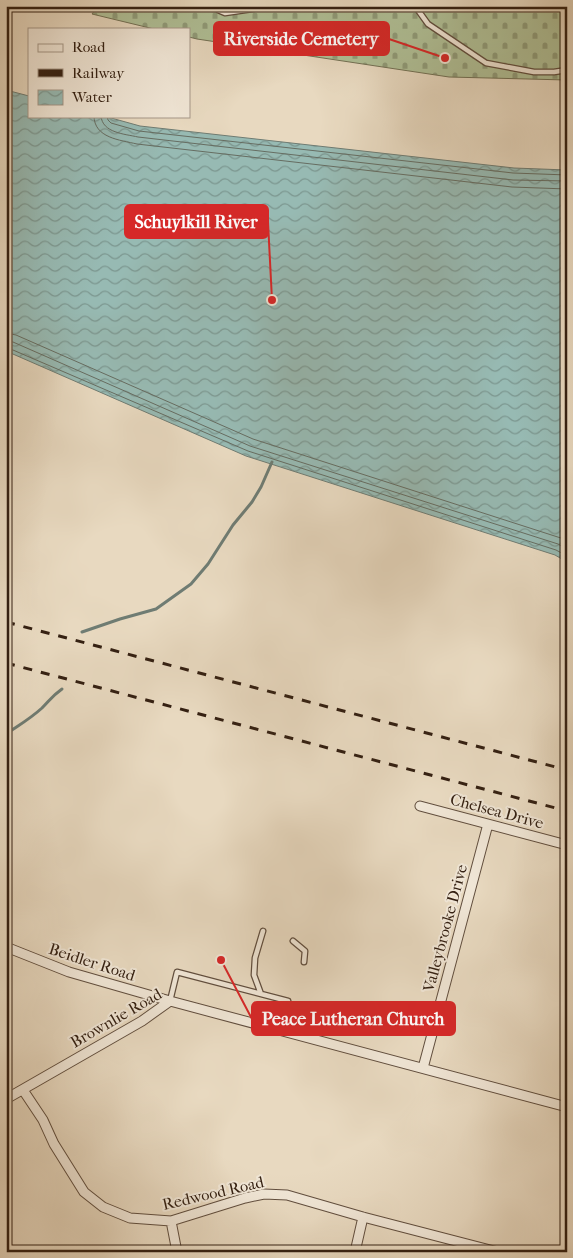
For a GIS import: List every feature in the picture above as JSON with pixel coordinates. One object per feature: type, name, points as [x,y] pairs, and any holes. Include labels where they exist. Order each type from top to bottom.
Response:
[{"type":"street","name":"Chelsea Drive","points":[[420,806],[567,845]]},
{"type":"street","name":"Valleybrooke Drive","points":[[423,1068],[488,824]]},
{"type":"street","name":"Beidler Road","points":[[6,947],[69,972],[170,1001]]},
{"type":"street","name":"Brownlie Road","points":[[6,1099],[142,1020],[170,1001],[567,1108]]},
{"type":"street","name":"Redwood Road","points":[[23,1090],[43,1120],[54,1144],[84,1192],[103,1207],[130,1218],[171,1221],[245,1198],[264,1194],[288,1195],[498,1252]]},
{"type":"street","points":[[356,1252],[364,1217]]},
{"type":"street","points":[[171,1221],[176,1252]]},
{"type":"lane","points":[[199,6],[216,7],[225,12],[272,6]]},
{"type":"lane","points":[[415,6],[428,24],[486,63],[534,72],[567,70]]},
{"type":"lane","points":[[261,994],[254,975],[255,958],[263,931]]},
{"type":"lane","points":[[293,941],[306,951],[304,962]]},
{"type":"lane","points":[[170,1001],[177,972],[288,1001]]},
{"type":"green space","points":[[98,6],[567,6],[567,80],[449,77],[197,39],[190,37],[190,28],[150,28],[92,14]]},
{"type":"water","points":[[6,90],[28,96],[28,118],[111,118],[140,126],[514,168],[567,170],[567,562],[555,555],[246,456],[6,351]]},
{"type":"waterway","points":[[82,632],[156,609],[191,584],[208,564],[233,525],[252,502],[272,462]]},
{"type":"waterway","points":[[6,734],[38,712],[62,689]]},
{"type":"railway","points":[[6,622],[567,770]]},
{"type":"railway","points":[[6,663],[567,811]]},
{"type":"place","name":"Riverside Cemetery","points":[[445,58]]},
{"type":"place","name":"Schuylkill River","points":[[272,300]]},
{"type":"place","name":"Peace Lutheran Church","points":[[221,960]]}]
